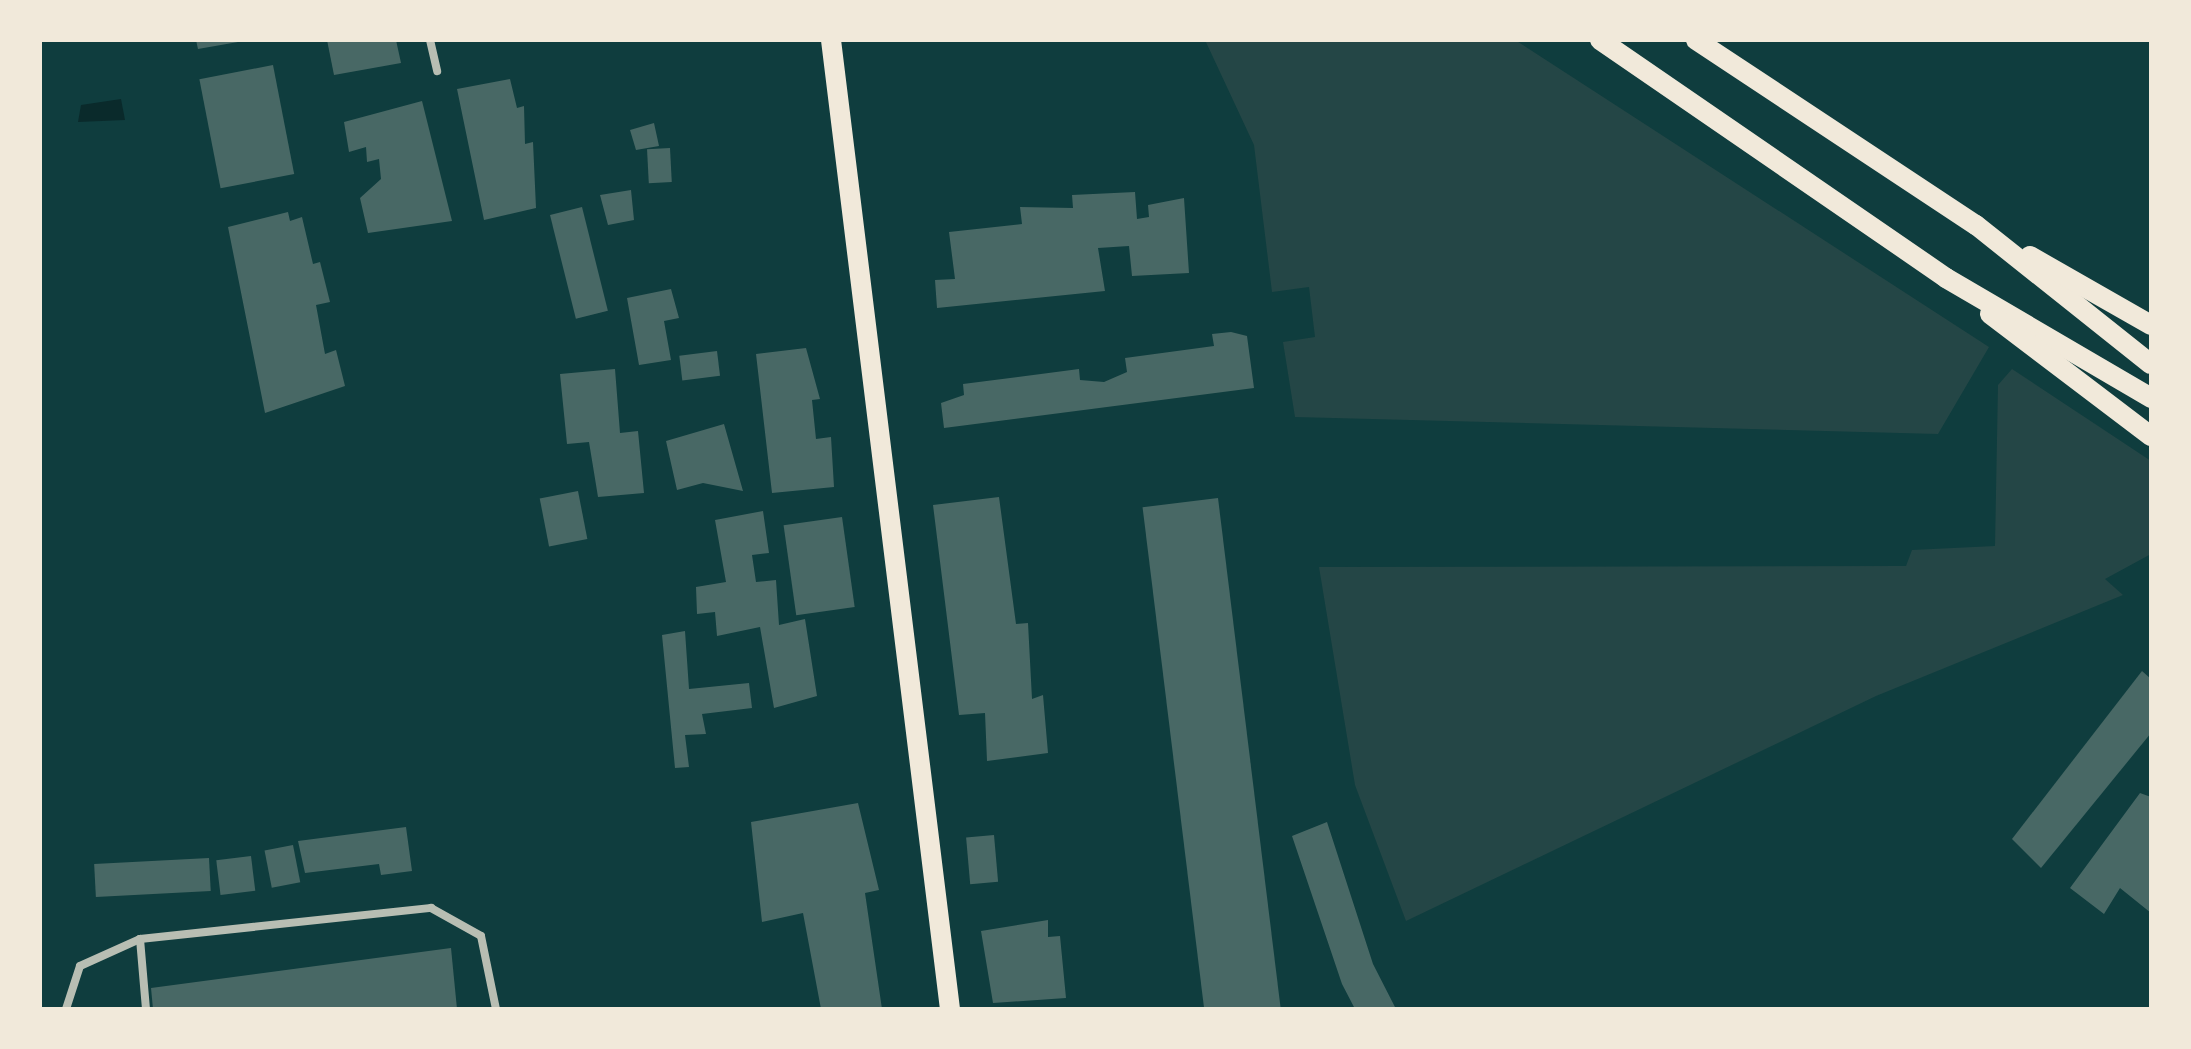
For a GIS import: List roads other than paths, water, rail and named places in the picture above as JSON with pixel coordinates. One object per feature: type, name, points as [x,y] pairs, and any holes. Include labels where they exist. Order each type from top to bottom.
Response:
[{"type":"main road","points":[[831,40],[950,1009]]},
{"type":"main road","points":[[1600,40],[1946,278],[2151,436]]},
{"type":"main road","points":[[1696,40],[1976,225],[2151,325]]},
{"type":"main road","points":[[1976,225],[2151,364]]},
{"type":"main road","points":[[1946,278],[2151,398]]},
{"type":"lane","points":[[430,40],[437,70]]},
{"type":"lane","points":[[66,1009],[80,966],[140,939],[431,908],[481,936],[496,1009]]},
{"type":"lane","points":[[140,939],[146,1009]]}]
